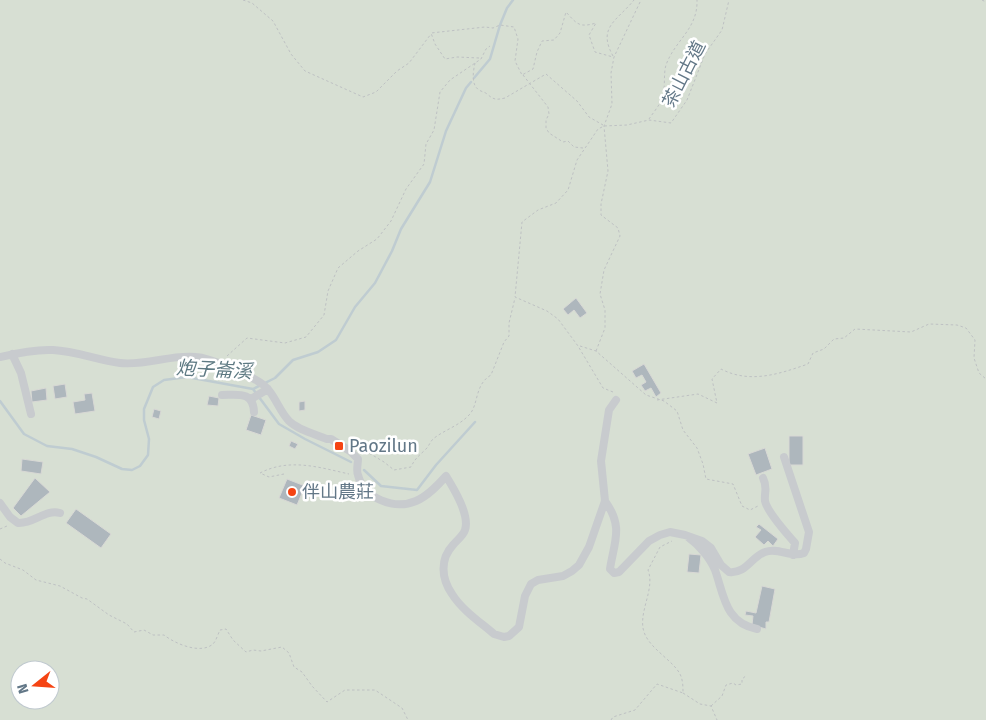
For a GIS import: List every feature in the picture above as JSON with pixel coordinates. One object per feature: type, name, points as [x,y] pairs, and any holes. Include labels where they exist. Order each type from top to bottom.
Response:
[{"type":"street","points":[[0,357],[53,350],[120,363],[196,357],[215,362],[256,380],[275,397],[288,420],[294,425],[331,439],[350,451],[358,460],[358,475],[365,489],[379,500],[398,504],[416,501],[437,486],[446,476],[458,496],[466,520],[466,528],[444,560],[444,578],[458,602],[494,634],[500,637],[509,636],[519,627],[525,596],[531,584],[538,580],[563,576],[572,571],[589,547],[605,501],[601,461],[610,410],[616,400]]},
{"type":"street","points":[[12,354],[21,373],[30,414]]},
{"type":"street","points":[[251,399],[265,389]]},
{"type":"street","points":[[222,395],[244,396],[251,399],[254,412]]},
{"type":"street","points":[[605,501],[613,513],[617,527],[616,547],[610,569],[614,573],[619,572],[649,542],[660,535],[670,532],[698,539],[708,546],[729,572],[741,570],[755,557],[768,550],[793,555],[804,553],[806,549],[809,532],[784,457]]},
{"type":"street","points":[[763,478],[766,484],[765,502],[795,543],[793,555]]},
{"type":"street","points":[[0,503],[10,517],[18,523],[29,522],[51,512],[60,513]]},
{"type":"street","points":[[685,535],[708,558],[714,568],[723,597],[736,620],[756,629]]},
{"type":"path","points":[[243,0],[252,3],[273,21],[291,54],[305,71],[363,97],[376,92],[408,63],[431,33],[485,27],[493,28],[500,25],[514,27],[518,39],[515,61],[522,75],[548,107],[549,114],[546,120],[546,128],[549,134],[563,142],[568,141],[574,147],[584,149]]},
{"type":"path","points":[[614,57],[606,37],[608,29],[634,0]]},
{"type":"path","points":[[596,351],[605,328],[604,310],[600,294],[604,270],[620,236],[618,228],[601,215],[601,204],[608,171],[604,126],[612,104],[611,73],[614,57],[641,0]]},
{"type":"path","points":[[649,120],[662,99],[666,66],[689,30],[697,13],[698,0]]},
{"type":"path","name":"茶山古道","points":[[604,126],[627,125],[649,120],[672,123],[687,100],[705,54],[722,30],[729,0]]},
{"type":"path","points":[[982,0],[986,2]]},
{"type":"path","points":[[522,75],[533,68],[542,41],[554,40],[560,33],[566,12],[578,25],[586,26],[596,23],[589,35],[595,52],[614,57]]},
{"type":"path","points":[[431,33],[434,44],[445,60],[457,57],[481,58]]},
{"type":"path","points":[[215,362],[230,355],[247,338],[285,343],[306,337],[324,314],[328,291],[338,268],[358,251],[377,239],[391,221],[406,189],[424,164],[426,144],[434,130],[440,92],[450,80],[481,58],[490,46]]},
{"type":"path","points":[[476,62],[473,72],[475,85],[480,91],[494,99],[505,98],[546,74],[577,101],[589,116],[604,126]]},
{"type":"path","points":[[331,439],[344,442],[363,442],[369,453],[394,470],[411,467],[414,460],[427,448],[432,440],[472,413],[477,393],[491,375],[504,342],[509,336],[509,323],[515,298],[522,222],[538,210],[556,203],[568,190],[577,160],[598,129],[604,126]]},
{"type":"path","points":[[515,298],[547,311],[558,319],[578,346],[603,388],[615,393],[616,400]]},
{"type":"path","points":[[657,400],[698,394],[717,403],[712,380],[721,369],[732,375],[754,377],[778,375],[808,364],[813,353],[824,349],[834,339],[844,338],[855,329],[911,332],[929,324],[957,325],[966,328],[975,340],[974,358],[979,373],[986,379]]},
{"type":"path","points":[[578,346],[596,351],[646,395],[664,401],[677,411],[683,430],[697,448],[704,464],[706,479],[733,484],[742,506],[750,510],[765,502]]},
{"type":"path","points":[[284,474],[270,476],[260,473],[272,466],[284,464],[309,466],[358,475]]},
{"type":"path","points":[[675,534],[672,541],[660,547],[648,570],[651,578],[644,607],[644,629],[658,652],[680,673],[683,693]]},
{"type":"path","points":[[0,558],[5,563],[23,570],[36,580],[54,584],[87,599],[127,624],[134,632],[144,630],[153,636],[164,635],[173,642],[187,647],[205,648],[213,644],[220,630],[226,629],[233,640],[246,652],[282,647],[289,653],[294,667],[302,672],[327,702],[345,690],[375,690],[402,708],[408,720]]},
{"type":"path","points":[[711,706],[722,696],[726,685],[733,684],[736,686],[742,684],[742,679],[747,675]]},
{"type":"path","points":[[611,720],[635,710],[657,684],[683,693],[700,704],[711,706]]},
{"type":"path","points":[[711,706],[717,720]]},
{"type":"shaded area","points":[[0,0],[986,0],[986,720],[0,720]]},
{"type":"building","points":[[576,298],[587,313],[580,318],[574,310],[568,315],[563,309]]},
{"type":"building","points":[[644,364],[661,393],[656,397],[651,388],[645,391],[641,385],[646,382],[642,375],[636,378],[632,371]]},
{"type":"building","points":[[65,384],[67,397],[55,399],[53,386]]},
{"type":"building","points":[[46,388],[47,400],[32,402],[31,391]]},
{"type":"building","points":[[92,393],[95,411],[75,414],[73,402],[85,400],[84,394]]},
{"type":"building","points":[[209,396],[219,398],[218,406],[207,405]]},
{"type":"building","points":[[305,401],[305,410],[299,411],[299,402]]},
{"type":"building","points":[[154,409],[161,411],[159,419],[152,417]]},
{"type":"building","points":[[251,415],[266,420],[261,435],[246,430]]},
{"type":"building","points":[[789,436],[803,436],[803,465],[789,465]]},
{"type":"building","points":[[291,441],[298,444],[295,449],[289,446]]},
{"type":"building","points":[[765,448],[772,469],[756,475],[748,454]]},
{"type":"building","points":[[22,459],[43,462],[41,474],[21,471]]},
{"type":"building","points":[[35,478],[50,492],[21,516],[13,508]]},
{"type":"building","name":"伴山農莊","points":[[287,479],[305,486],[297,505],[279,498]]},
{"type":"building","points":[[76,509],[111,534],[101,548],[66,523]]},
{"type":"building","points":[[759,524],[778,539],[773,546],[768,541],[764,545],[755,537],[761,530],[756,527]]},
{"type":"building","points":[[689,554],[701,555],[699,573],[687,572]]},
{"type":"building","points":[[762,586],[775,589],[769,622],[766,622],[766,629],[752,625],[753,616],[745,615],[746,611],[756,613]]},
{"type":"waterway","name":"炮子崙溪","points":[[474,78],[490,59],[500,25],[507,8],[513,0]]},
{"type":"waterway","name":"炮子崙溪","points":[[0,401],[24,434],[47,446],[72,449],[122,469],[132,470],[140,466],[148,455],[149,439],[144,420],[144,409],[153,387],[164,380],[187,377],[253,389],[275,378],[293,360],[318,352],[336,340],[355,307],[375,283],[401,229],[430,182],[446,131],[466,88],[471,82]]},
{"type":"waterway","points":[[253,389],[279,424],[351,462]]},
{"type":"waterway","points":[[364,470],[381,486],[417,490],[436,465],[475,422]]},
{"type":"place","name":"Paozilun","points":[[339,446]]},
{"type":"place","name":"伴山農莊","points":[[292,492]]}]
